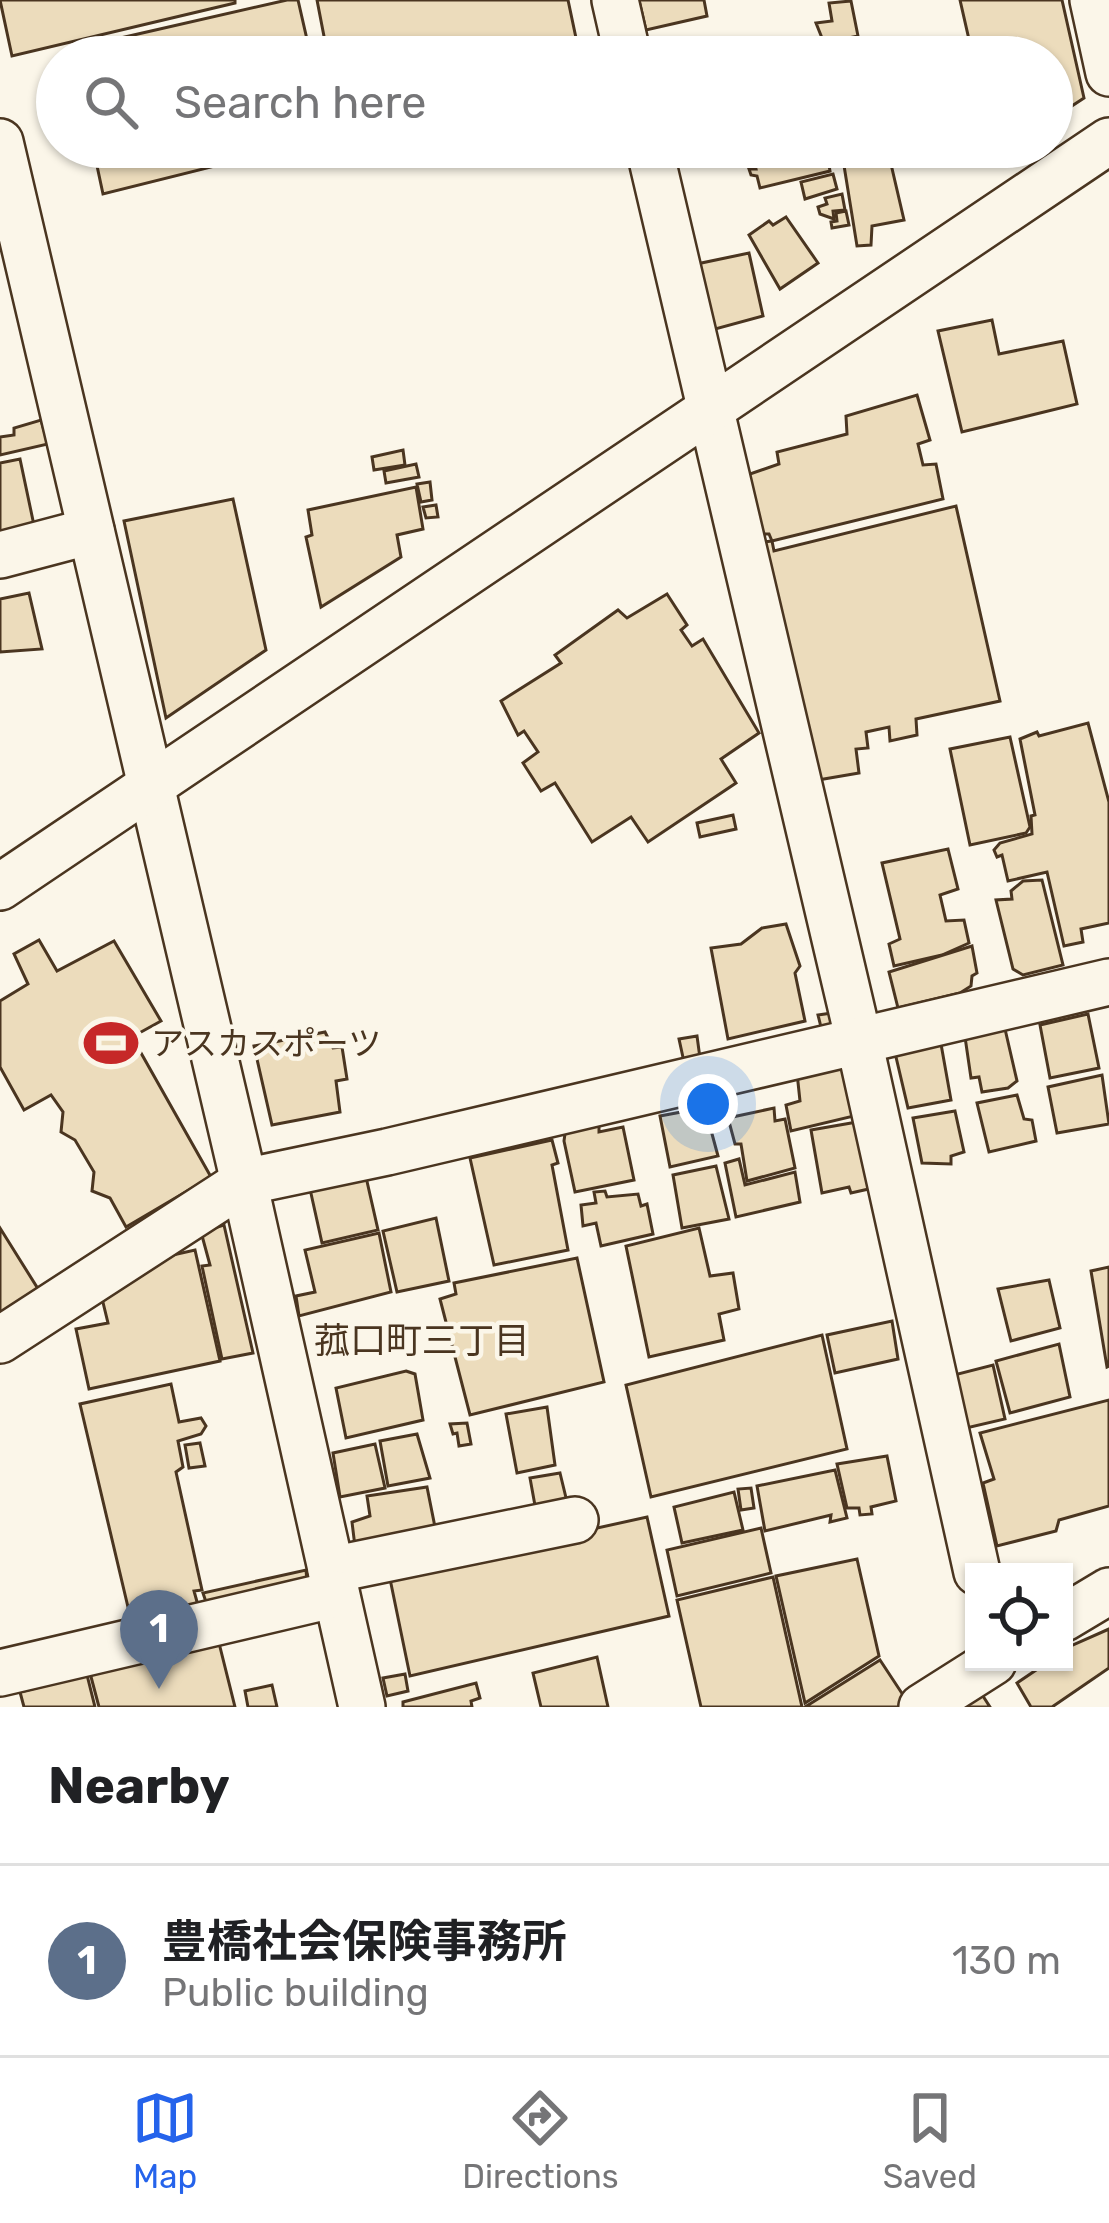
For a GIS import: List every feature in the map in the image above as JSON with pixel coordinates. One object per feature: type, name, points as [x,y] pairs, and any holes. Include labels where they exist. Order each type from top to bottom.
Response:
[{"type":"street","points":[[615,0],[623,36]]},
{"type":"street","points":[[1093,0],[1109,73]]},
{"type":"street","points":[[0,142],[362,1707]]},
{"type":"street","points":[[1073,166],[1109,142]]},
{"type":"street","points":[[654,168],[859,1041],[975,1563]]},
{"type":"street","points":[[0,887],[1070,168]]},
{"type":"street","points":[[0,555],[92,531]]},
{"type":"street","points":[[0,1340],[244,1182],[1109,982]]},
{"type":"street","points":[[0,1673],[575,1520]]},
{"type":"street","points":[[1073,1613],[1109,1591]]},
{"type":"street","points":[[922,1707],[979,1671]]},
{"type":"building","points":[[0,0],[235,0],[96,36],[36,36],[36,50],[12,56]]},
{"type":"building","points":[[298,0],[306,36],[129,36]]},
{"type":"building","points":[[317,0],[568,0],[576,36],[324,36]]},
{"type":"building","points":[[639,0],[704,0],[707,16],[646,30]]},
{"type":"building","points":[[960,0],[1062,0],[1070,36],[968,36]]},
{"type":"building","points":[[851,1],[858,36],[821,36],[816,23],[832,21],[829,3]]},
{"type":"building","points":[[1073,49],[1084,98],[1073,105]]},
{"type":"building","points":[[97,168],[207,168],[103,194]]},
{"type":"building","points":[[844,168],[892,168],[904,220],[872,226],[871,245],[857,246]]},
{"type":"building","points":[[749,169],[830,171],[760,188]]},
{"type":"building","points":[[833,174],[837,189],[805,199],[801,182]]},
{"type":"building","points":[[842,194],[845,210],[833,211],[834,219],[820,214],[818,207],[827,204],[825,198]]},
{"type":"building","points":[[846,211],[849,225],[832,228],[836,213]]},
{"type":"building","points":[[786,217],[818,263],[780,289],[749,235],[769,221],[773,225]]},
{"type":"building","points":[[749,253],[763,316],[708,331],[692,265]]},
{"type":"building","points":[[992,320],[999,354],[1063,341],[1077,404],[962,432],[938,331]]},
{"type":"building","points":[[917,395],[930,440],[918,444],[923,465],[936,464],[943,499],[772,541],[769,534],[755,534],[747,475],[779,464],[777,452],[847,434],[846,416]]},
{"type":"building","points":[[41,420],[48,444],[0,455],[0,437]]},
{"type":"building","points":[[403,450],[405,465],[374,470],[372,457]]},
{"type":"building","points":[[20,459],[35,530],[0,538],[0,463]]},
{"type":"building","points":[[416,464],[419,477],[386,483],[384,471]]},
{"type":"building","points":[[430,482],[432,500],[421,502],[417,484]]},
{"type":"building","points":[[416,487],[423,529],[397,535],[401,557],[321,607],[306,537],[312,535],[308,510]]},
{"type":"building","points":[[233,499],[266,650],[166,718],[124,521]]},
{"type":"building","points":[[436,505],[438,517],[426,518],[423,507]]},
{"type":"building","points":[[956,506],[1000,701],[916,719],[917,735],[890,741],[889,727],[866,732],[868,748],[856,749],[859,773],[818,780],[757,543],[772,541],[774,551]]},
{"type":"building","points":[[29,593],[42,649],[0,652],[0,599]]},
{"type":"building","points":[[667,594],[687,625],[681,630],[692,646],[703,639],[759,733],[721,759],[736,783],[648,842],[631,817],[592,842],[555,783],[541,791],[523,763],[538,752],[524,731],[518,735],[501,701],[561,663],[555,655],[618,610],[627,618]]},
{"type":"building","points":[[1088,723],[1109,802],[1109,923],[1081,929],[1083,942],[1064,946],[1047,872],[1008,881],[1002,855],[997,857],[994,850],[1000,843],[1032,834],[1031,816],[1035,815],[1020,739]]},
{"type":"building","points":[[1010,737],[1030,827],[1026,833],[970,845],[950,749]]},
{"type":"building","points":[[733,815],[736,829],[700,837],[697,823]]},
{"type":"building","points":[[948,849],[958,889],[940,895],[946,921],[964,920],[969,943],[894,966],[889,944],[900,939],[882,863]]},
{"type":"building","points":[[1042,880],[1063,965],[1023,975],[1013,969],[996,900],[1012,899],[1011,891],[1023,881]]},
{"type":"building","points":[[786,924],[800,966],[795,973],[805,1021],[728,1039],[711,948],[741,944],[762,928]]},
{"type":"building","points":[[39,940],[57,971],[114,941],[161,1021],[132,1037],[211,1177],[126,1227],[110,1198],[92,1191],[94,1172],[75,1140],[61,1132],[63,1112],[51,1095],[24,1110],[0,1067],[0,1001],[28,984],[14,954]]},
{"type":"building","points":[[972,946],[977,973],[971,986],[898,1008],[889,972]]},
{"type":"building","points":[[832,1013],[834,1026],[821,1027],[818,1015]]},
{"type":"building","points":[[1088,1014],[1099,1068],[1050,1078],[1040,1025]]},
{"type":"building","points":[[1005,1029],[1017,1081],[1008,1088],[982,1092],[979,1077],[971,1078],[965,1037]]},
{"type":"building","points":[[325,1032],[333,1048],[342,1047],[347,1079],[336,1081],[340,1112],[272,1125],[254,1046]]},
{"type":"building","points":[[697,1036],[700,1058],[684,1062],[679,1039]]},
{"type":"building","points":[[941,1044],[951,1100],[908,1108],[896,1057],[900,1050]]},
{"type":"building","points":[[842,1064],[854,1116],[791,1131],[786,1105],[800,1101],[797,1073]]},
{"type":"building","points":[[1102,1075],[1109,1124],[1057,1133],[1048,1087]]},
{"type":"building","points":[[1017,1095],[1024,1119],[1032,1120],[1036,1141],[989,1152],[977,1103]]},
{"type":"building","points":[[702,1097],[718,1156],[670,1167],[660,1116],[692,1110],[688,1098]]},
{"type":"building","points":[[774,1108],[775,1121],[785,1119],[795,1168],[747,1181],[741,1144],[735,1144],[728,1118]]},
{"type":"building","points":[[955,1111],[964,1152],[951,1156],[951,1164],[922,1163],[913,1118]]},
{"type":"building","points":[[599,1121],[599,1132],[623,1127],[634,1180],[575,1192],[564,1141],[566,1126]]},
{"type":"building","points":[[857,1122],[867,1159],[862,1160],[873,1188],[822,1193],[811,1130]]},
{"type":"building","points":[[552,1140],[568,1250],[494,1265],[470,1158]]},
{"type":"building","points":[[739,1159],[745,1185],[795,1172],[800,1202],[736,1217],[725,1163]]},
{"type":"building","points":[[716,1166],[729,1219],[682,1228],[673,1175]]},
{"type":"building","points":[[366,1177],[378,1230],[322,1243],[310,1189]]},
{"type":"building","points":[[605,1191],[607,1197],[638,1194],[641,1206],[647,1204],[653,1234],[601,1246],[596,1223],[583,1226],[581,1205],[596,1203],[594,1192]]},
{"type":"building","points":[[436,1218],[449,1281],[397,1292],[383,1231]]},
{"type":"building","points":[[224,1225],[253,1353],[222,1359],[202,1266],[210,1265],[201,1232]]},
{"type":"building","points":[[0,1228],[40,1292],[0,1314]]},
{"type":"building","points":[[699,1228],[710,1276],[733,1273],[739,1309],[719,1314],[724,1340],[649,1357],[626,1246]]},
{"type":"building","points":[[379,1233],[391,1292],[299,1316],[296,1296],[315,1292],[305,1250]]},
{"type":"building","points":[[171,1248],[173,1255],[195,1250],[220,1361],[89,1389],[76,1329],[108,1323],[100,1290]]},
{"type":"building","points":[[577,1258],[604,1382],[470,1415],[440,1299],[456,1294],[454,1283]]},
{"type":"building","points":[[1109,1267],[1109,1366],[1107,1367],[1091,1271]]},
{"type":"building","points":[[1049,1280],[1060,1328],[1011,1341],[998,1289]]},
{"type":"building","points":[[892,1321],[898,1359],[835,1373],[827,1335]]},
{"type":"building","points":[[822,1335],[847,1449],[651,1497],[626,1385]]},
{"type":"building","points":[[1059,1344],[1070,1397],[1010,1413],[996,1361]]},
{"type":"building","points":[[993,1365],[1005,1419],[962,1429],[950,1376]]},
{"type":"building","points":[[406,1371],[415,1374],[423,1420],[346,1438],[336,1388]]},
{"type":"building","points":[[171,1384],[179,1422],[201,1418],[206,1426],[201,1434],[178,1441],[183,1467],[176,1472],[202,1590],[194,1591],[199,1609],[132,1624],[80,1404]]},
{"type":"building","points":[[1109,1400],[1109,1506],[1059,1520],[1056,1531],[997,1546],[983,1483],[994,1479],[980,1433]]},
{"type":"building","points":[[547,1407],[555,1465],[517,1473],[506,1414]]},
{"type":"building","points":[[467,1423],[471,1444],[459,1446],[450,1424]]},
{"type":"building","points":[[417,1434],[430,1478],[388,1486],[380,1441]]},
{"type":"building","points":[[200,1443],[205,1466],[189,1468],[185,1445]]},
{"type":"building","points":[[375,1444],[385,1488],[340,1497],[333,1453]]},
{"type":"building","points":[[887,1456],[896,1501],[871,1507],[872,1514],[860,1515],[859,1508],[847,1508],[837,1464]]},
{"type":"building","points":[[835,1470],[847,1518],[830,1522],[831,1515],[765,1531],[757,1486]]},
{"type":"building","points":[[560,1473],[568,1506],[536,1511],[530,1478]]},
{"type":"building","points":[[427,1487],[436,1532],[356,1555],[352,1522],[370,1516],[367,1496]]},
{"type":"building","points":[[751,1488],[754,1508],[741,1510],[738,1489]]},
{"type":"building","points":[[734,1492],[743,1530],[682,1543],[674,1507]]},
{"type":"building","points":[[647,1517],[669,1616],[410,1676],[389,1574]]},
{"type":"building","points":[[761,1528],[771,1573],[677,1596],[667,1550]]},
{"type":"building","points":[[857,1559],[879,1656],[805,1703],[776,1576]]},
{"type":"building","points":[[306,1570],[307,1581],[207,1605],[203,1593]]},
{"type":"building","points":[[773,1577],[802,1707],[701,1707],[677,1600]]},
{"type":"building","points":[[1109,1629],[1109,1668],[1052,1707],[1031,1707],[1017,1683],[1035,1671],[1073,1671],[1073,1645]]},
{"type":"building","points":[[219,1643],[235,1707],[99,1707],[90,1673]]},
{"type":"building","points":[[597,1657],[608,1707],[541,1707],[533,1673]]},
{"type":"building","points":[[880,1660],[907,1701],[898,1707],[805,1707]]},
{"type":"building","points":[[405,1674],[408,1691],[387,1696],[383,1678]]},
{"type":"building","points":[[87,1675],[95,1707],[24,1707],[20,1692]]},
{"type":"building","points":[[476,1683],[480,1698],[471,1701],[472,1707],[403,1707],[403,1702]]},
{"type":"building","points":[[272,1685],[277,1707],[248,1707],[245,1691]]},
{"type":"building","points":[[981,1693],[990,1707],[957,1707]]},
{"type":"place","name":"アスカスポーツ","points":[[111,1043]]},
{"type":"place","name":"豊橋社会保険事務所","points":[[159,1689]]},
{"type":"district","name":"菰口町三丁目","points":[[422,1340]]}]
